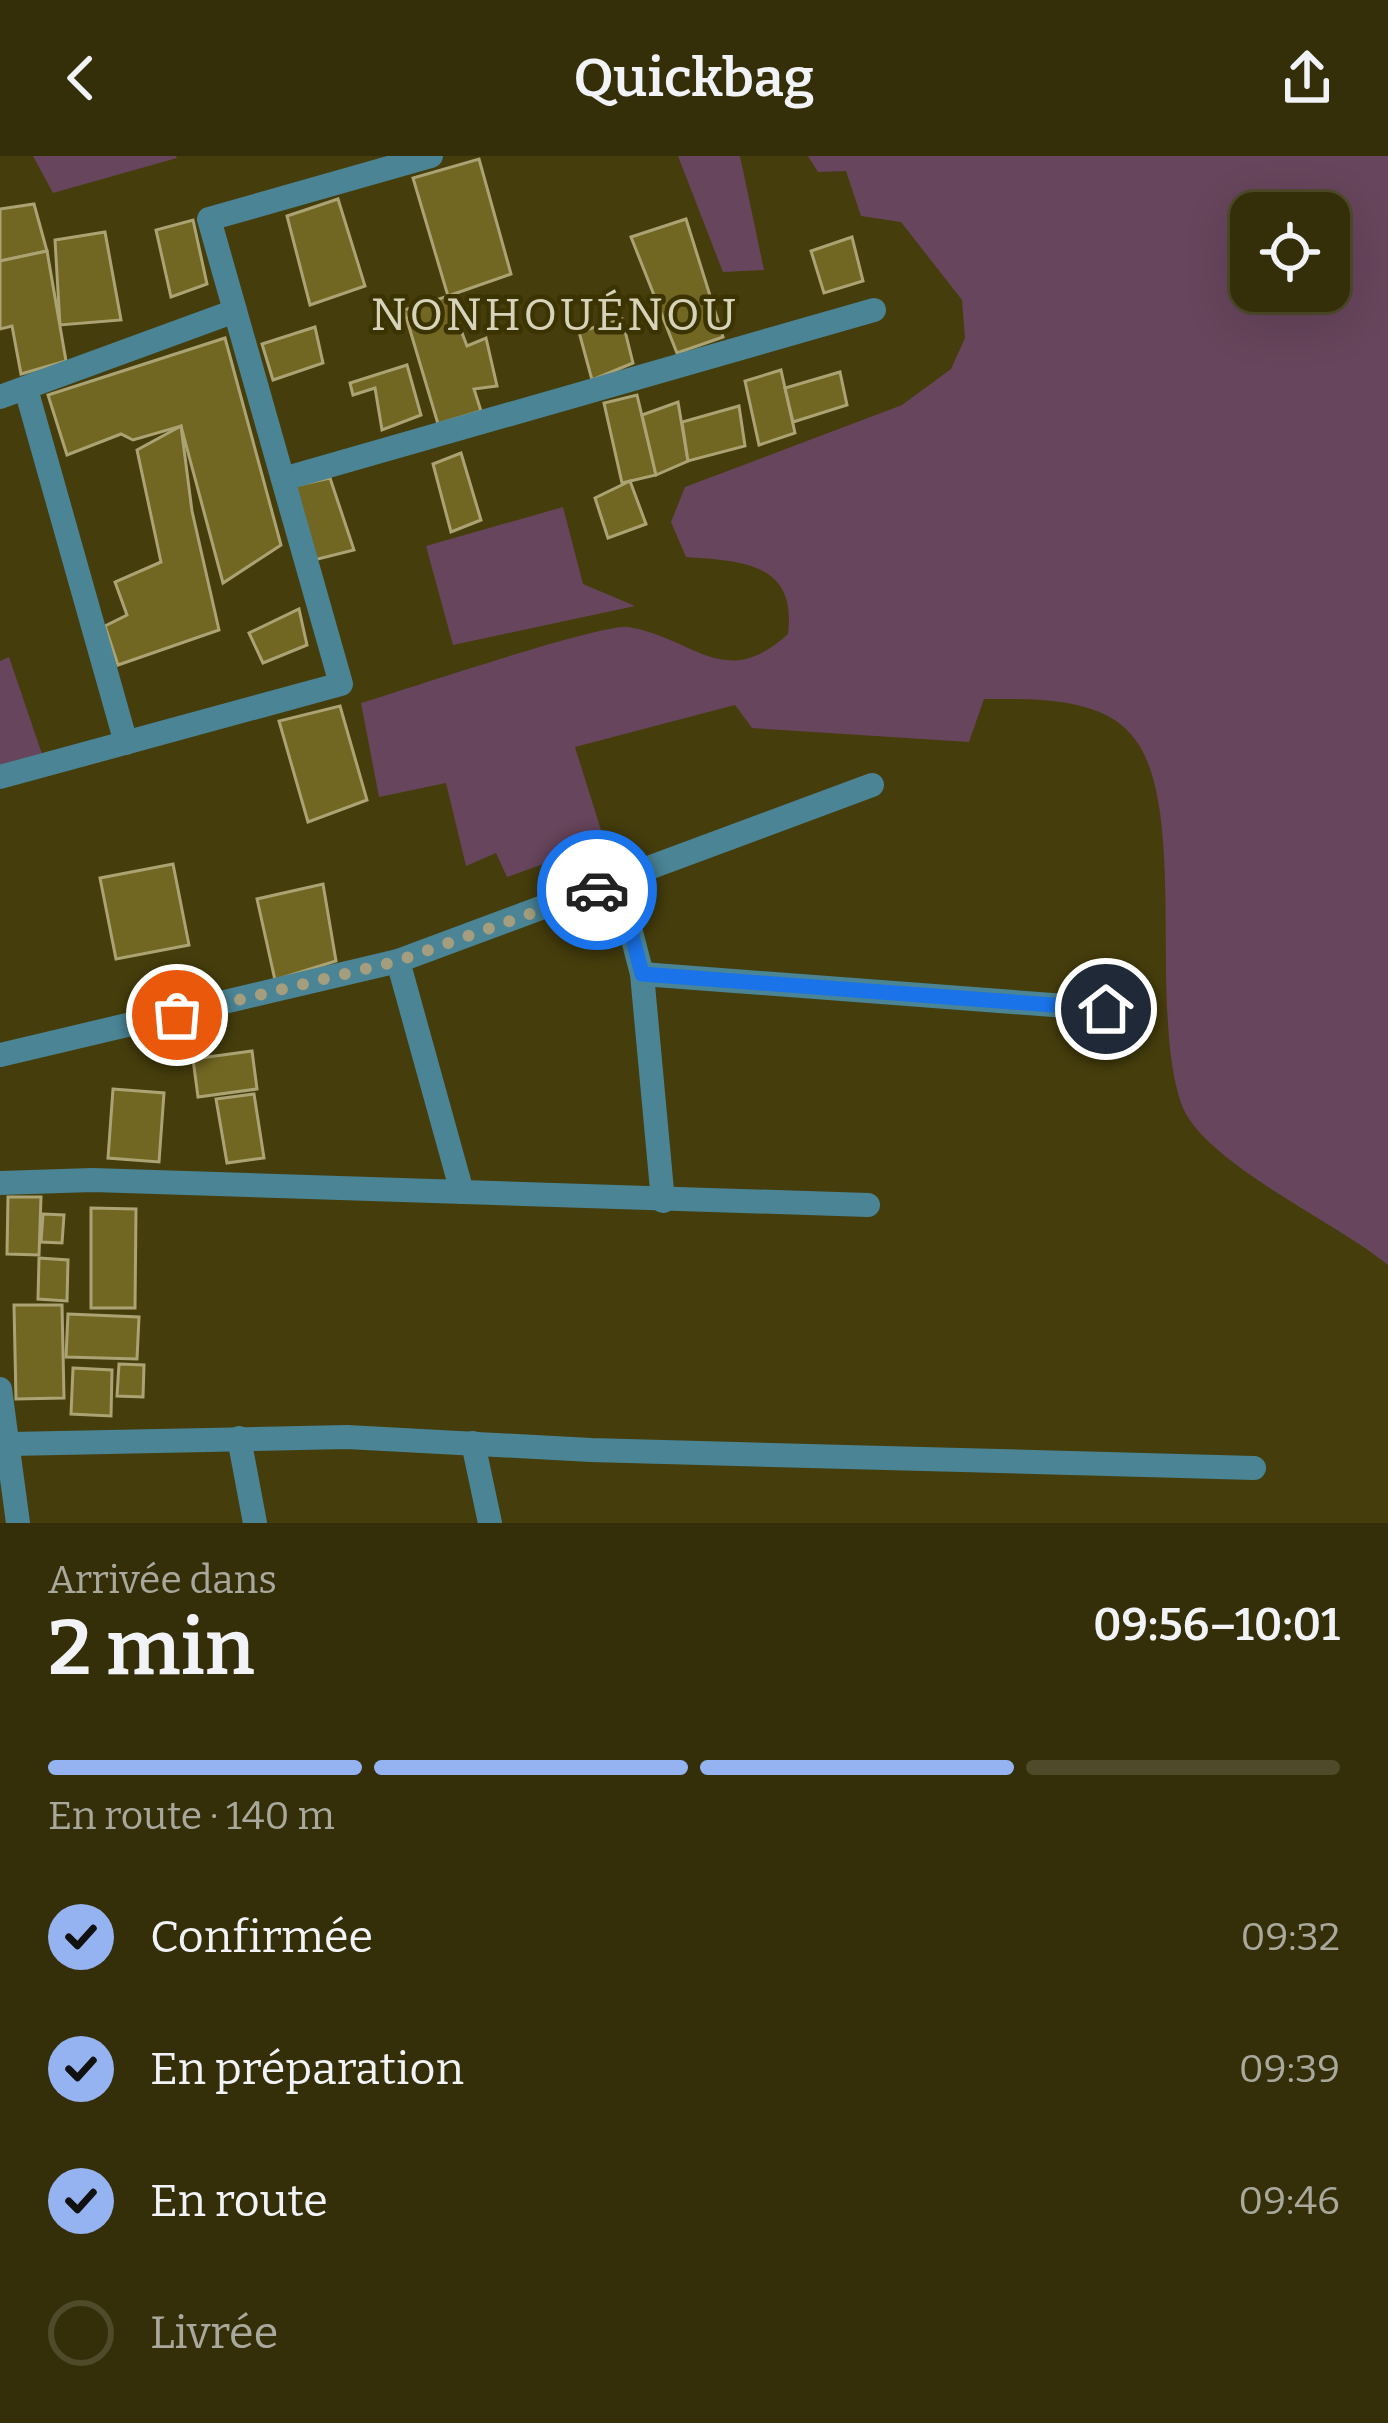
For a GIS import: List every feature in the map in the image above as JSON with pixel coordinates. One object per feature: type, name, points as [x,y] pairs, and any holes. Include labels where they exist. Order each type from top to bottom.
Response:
[{"type":"street","points":[[0,777],[341,685],[209,219],[431,156]]},
{"type":"street","points":[[283,479],[874,310]]},
{"type":"street","points":[[0,397],[235,311]]},
{"type":"street","points":[[26,388],[126,742]]},
{"type":"street","points":[[0,1055],[398,961],[872,785]]},
{"type":"street","points":[[618,882],[642,974],[663,1201]]},
{"type":"street","points":[[398,961],[462,1192]]},
{"type":"street","points":[[642,974],[1106,1009]]},
{"type":"street","points":[[0,1183],[93,1180],[868,1205]]},
{"type":"street","points":[[0,1389],[18,1523]]},
{"type":"street","points":[[10,1444],[89,1447],[239,1438],[1254,1468]]},
{"type":"street","points":[[239,1438],[255,1523]]},
{"type":"street","points":[[473,1443],[490,1523]]},
{"type":"shaded area","points":[[33,156],[176,156],[177,158],[53,193]]},
{"type":"shaded area","points":[[678,156],[740,156],[764,270],[723,272]]},
{"type":"shaded area","points":[[808,156],[1388,156],[1388,1265],[1242,1169],[1194,1125],[1181,1103],[1168,1018],[1160,816],[1152,775],[1137,742],[1107,715],[1067,703],[984,699],[969,742],[752,728],[735,705],[575,747],[611,862],[563,887],[549,862],[507,877],[496,853],[466,866],[446,783],[379,797],[361,703],[611,629],[628,627],[651,633],[727,660],[765,651],[788,634],[789,610],[775,579],[746,564],[686,557],[671,522],[685,487],[902,405],[951,369],[965,338],[962,300],[901,222],[861,216],[846,171],[818,172]]},
{"type":"shaded area","points":[[563,507],[583,584],[635,606],[453,645],[426,546]]},
{"type":"shaded area","points":[[9,657],[42,754],[0,769],[0,661]]},
{"type":"building","points":[[479,159],[511,274],[448,296],[413,178]]},
{"type":"building","points":[[338,199],[365,286],[310,305],[287,216]]},
{"type":"building","points":[[34,204],[47,251],[0,261],[0,209]]},
{"type":"building","points":[[686,219],[723,337],[677,353],[631,237]]},
{"type":"building","points":[[193,220],[207,284],[171,297],[156,230]]},
{"type":"building","points":[[105,232],[121,320],[60,325],[55,240]]},
{"type":"building","points":[[852,237],[863,281],[824,293],[811,251]]},
{"type":"building","points":[[47,251],[66,361],[21,374],[12,326],[0,329],[0,261]]},
{"type":"building","points":[[448,296],[467,346],[486,338],[497,386],[474,389],[481,411],[438,424],[404,310]]},
{"type":"building","points":[[622,319],[633,363],[592,380],[579,332]]},
{"type":"building","points":[[315,327],[323,363],[273,380],[262,344]]},
{"type":"building","points":[[225,338],[281,545],[223,583],[181,426],[133,440],[121,434],[67,455],[48,395]]},
{"type":"building","points":[[407,365],[421,415],[382,430],[375,388],[353,395],[350,383]]},
{"type":"building","points":[[781,370],[795,433],[759,445],[745,381]]},
{"type":"building","points":[[840,372],[847,405],[793,422],[785,388]]},
{"type":"building","points":[[637,395],[656,475],[622,483],[604,403]]},
{"type":"building","points":[[678,402],[688,461],[656,475],[642,415]]},
{"type":"building","points":[[739,406],[745,446],[688,461],[682,422]]},
{"type":"building","points":[[181,426],[192,511],[219,630],[118,665],[105,626],[127,615],[115,582],[161,562],[137,450]]},
{"type":"building","points":[[461,453],[481,520],[451,532],[433,464]]},
{"type":"building","points":[[330,478],[354,550],[306,562],[285,488]]},
{"type":"building","points":[[630,481],[646,524],[608,538],[595,498]]},
{"type":"building","points":[[299,609],[307,645],[263,663],[249,633]]},
{"type":"building","points":[[340,706],[367,800],[308,822],[279,721]]},
{"type":"building","points":[[173,864],[189,945],[116,959],[100,878]]},
{"type":"building","points":[[323,884],[336,961],[275,980],[257,899]]},
{"type":"building","points":[[252,1051],[257,1089],[198,1097],[193,1059]]},
{"type":"building","points":[[113,1089],[164,1093],[159,1162],[108,1158]]},
{"type":"building","points":[[254,1094],[264,1158],[227,1163],[216,1099]]},
{"type":"building","points":[[8,1197],[41,1197],[39,1255],[7,1254]]},
{"type":"building","points":[[91,1208],[136,1209],[135,1308],[91,1308]]},
{"type":"building","points":[[43,1214],[64,1215],[62,1243],[41,1242]]},
{"type":"building","points":[[39,1258],[68,1260],[67,1301],[38,1299]]},
{"type":"building","points":[[14,1305],[62,1305],[64,1398],[16,1399]]},
{"type":"building","points":[[68,1314],[139,1317],[137,1359],[66,1357]]},
{"type":"building","points":[[119,1364],[144,1365],[143,1397],[117,1396]]},
{"type":"building","points":[[73,1368],[112,1370],[111,1416],[71,1414]]},
{"type":"way so far","points":[[177,1015],[398,961],[597,890]]},
{"type":"district","name":"NONHOUÉNOU","points":[[555,315]]},
{"type":"route","points":[[597,890],[618,882],[642,974],[876,988],[1106,1009]]}]
